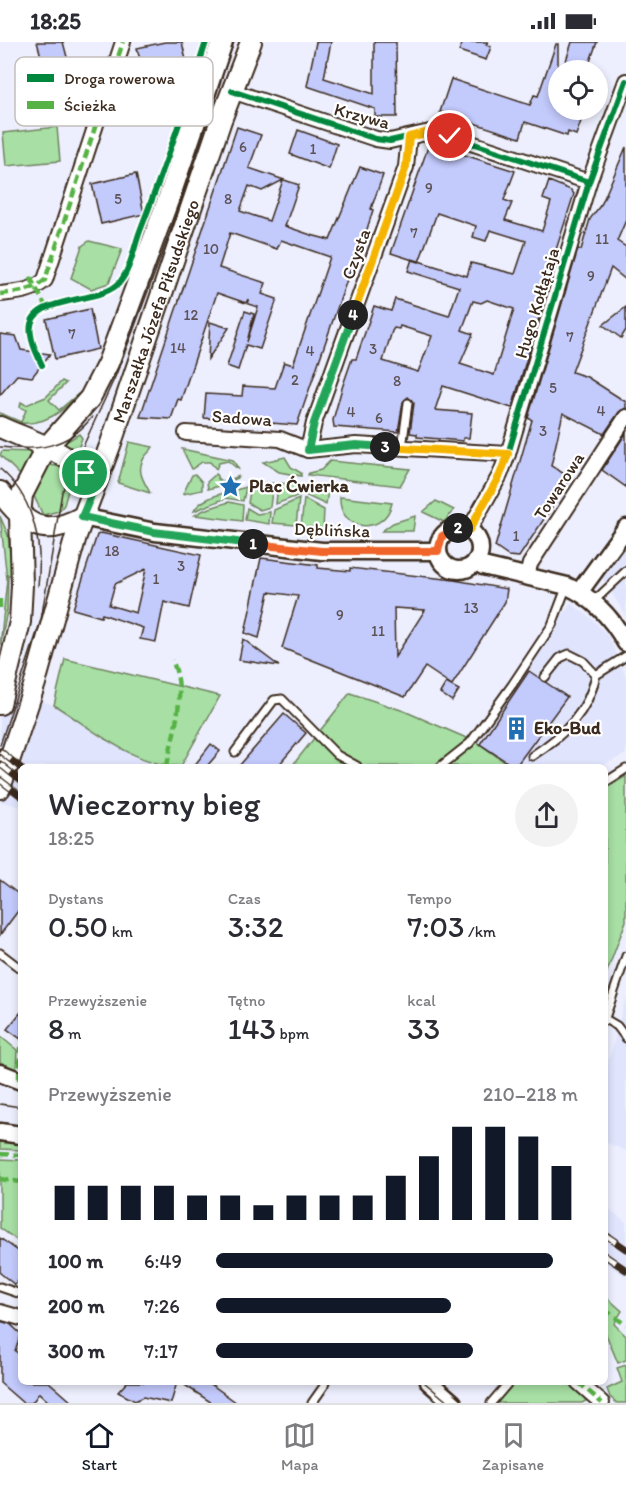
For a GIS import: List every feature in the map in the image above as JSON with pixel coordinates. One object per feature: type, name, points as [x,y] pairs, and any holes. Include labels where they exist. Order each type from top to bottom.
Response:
[{"type":"main road","name":"Marszałka Józefa Piłsudskiego","points":[[213,68],[222,42]]},
{"type":"main road","name":"Marszałka Józefa Piłsudskiego","points":[[0,788],[44,650],[82,517],[250,42]]},
{"type":"main road","name":"Marszałka Józefa Piłsudskiego","points":[[46,448],[98,385],[193,126]]},
{"type":"main road","points":[[7,430],[42,431],[75,415]]},
{"type":"main road","points":[[7,430],[46,448],[81,468],[92,493]]},
{"type":"main road","points":[[0,704],[15,640],[22,585],[20,515],[26,486],[46,448]]},
{"type":"main road","points":[[0,492],[29,523],[43,527],[61,526],[82,517]]},
{"type":"main road","points":[[0,685],[15,640]]},
{"type":"main road","name":"Marszałka Józefa Piłsudskiego","points":[[0,773],[44,650]]},
{"type":"street","points":[[118,57],[123,42]]},
{"type":"street","name":"Hugo Kołłątaja","points":[[469,530],[500,475],[508,454],[589,182],[626,81]]},
{"type":"street","name":"Krzywa","points":[[232,91],[376,139],[390,141],[430,132],[450,136],[589,182]]},
{"type":"street","points":[[0,294],[23,292],[36,288],[45,280],[95,126]]},
{"type":"street","name":"Czysta","points":[[308,450],[314,423],[406,167],[409,137]]},
{"type":"street","name":"Towarowa","points":[[527,576],[530,564],[626,417]]},
{"type":"street","name":"Sadowa","points":[[186,433],[280,439],[308,450],[356,445],[508,454]]},
{"type":"street","name":"Dęblińska","points":[[82,517],[154,532],[322,551],[438,551]]},
{"type":"street","points":[[456,528],[469,530],[479,544],[476,561],[468,568],[454,569],[445,564],[438,551],[440,539],[445,532],[456,528]]},
{"type":"street","points":[[574,588],[626,528]]},
{"type":"street","points":[[476,561],[483,566],[574,588],[594,601],[626,643]]},
{"type":"street","points":[[0,1072],[18,1080]]},
{"type":"street","points":[[0,1132],[18,1135]]},
{"type":"street","points":[[0,1312],[18,1317]]},
{"type":"street","points":[[432,1385],[453,1403]]},
{"type":"street","points":[[581,1385],[602,1403]]},
{"type":"lane","points":[[402,448],[408,403]]},
{"type":"lane","points":[[594,601],[626,571]]},
{"type":"lane","points":[[444,764],[470,743],[512,685],[574,588]]},
{"type":"lane","points":[[545,677],[560,658],[569,654],[583,661],[596,675]]},
{"type":"lane","points":[[532,756],[565,732],[584,710],[592,694],[596,675],[626,656]]},
{"type":"lane","points":[[235,752],[273,700],[282,699],[337,755],[353,764]]},
{"type":"lane","points":[[608,780],[626,769]]},
{"type":"lane","points":[[0,953],[18,967]]},
{"type":"lane","points":[[608,1011],[626,956]]},
{"type":"lane","points":[[608,1022],[617,1026],[626,1038]]},
{"type":"lane","points":[[0,1287],[18,1293]]},
{"type":"lane","points":[[312,1403],[324,1385]]},
{"type":"lane","points":[[491,1403],[506,1385]]},
{"type":"shaded area","points":[[626,545],[626,616],[601,576]]},
{"type":"shaded area","points":[[571,603],[591,618],[609,637],[626,677],[626,754],[605,764],[507,764],[478,741]]},
{"type":"shaded area","points":[[0,687],[54,705],[128,751],[158,764],[18,764],[18,806],[0,801]]},
{"type":"shaded area","points":[[626,997],[626,1151],[608,1143],[608,1063]]},
{"type":"shaded area","points":[[608,1208],[626,1222],[626,1277],[608,1264]]},
{"type":"green space","points":[[57,127],[60,161],[6,166],[3,133]]},
{"type":"green space","points":[[89,241],[122,249],[109,283],[91,289],[71,278],[82,246]]},
{"type":"green space","points":[[62,381],[66,383],[49,400],[59,410],[78,394],[53,416],[33,423],[11,422],[0,418],[0,413],[21,422],[26,410],[20,407],[21,402],[26,405],[46,397]]},
{"type":"green space","points":[[79,434],[82,438],[77,452],[61,445]]},
{"type":"green space","points":[[129,442],[153,447],[144,458],[141,468],[142,477],[150,493],[118,483]]},
{"type":"green space","points":[[182,449],[233,460],[239,470],[228,461],[219,463],[216,469],[210,462],[202,462],[192,469]]},
{"type":"green space","points":[[2,451],[34,452],[22,477],[0,455]]},
{"type":"green space","points":[[285,457],[291,467],[301,473],[301,476],[279,472],[263,462]]},
{"type":"green space","points":[[330,461],[410,469],[400,486],[308,475],[321,470]]},
{"type":"green space","points":[[49,465],[63,467],[71,480],[64,505],[59,511],[43,515],[32,492],[43,470]]},
{"type":"green space","points":[[195,474],[202,482],[202,490],[183,494],[192,475]]},
{"type":"green space","points":[[216,474],[218,479],[225,482],[239,476],[231,483],[208,489],[207,482]]},
{"type":"green space","points":[[273,483],[270,507],[260,510],[248,503],[251,486]]},
{"type":"green space","points":[[278,483],[301,485],[300,495],[276,504]]},
{"type":"green space","points":[[246,487],[243,501],[226,498],[194,511],[210,498]]},
{"type":"green space","points":[[306,487],[328,489],[326,505],[305,495]]},
{"type":"green space","points":[[340,497],[392,503],[387,514],[380,521],[362,526],[346,517],[341,508]]},
{"type":"green space","points":[[299,499],[296,525],[272,523],[274,510]]},
{"type":"green space","points":[[304,499],[324,510],[323,529],[301,526]]},
{"type":"green space","points":[[436,501],[454,510],[444,522],[423,512]]},
{"type":"green space","points":[[229,502],[243,505],[242,521],[195,515],[204,510]]},
{"type":"green space","points":[[247,508],[257,514],[270,512],[269,524],[245,520]]},
{"type":"green space","points":[[0,516],[8,535],[12,575],[8,575],[7,611],[0,647],[7,579]]},
{"type":"green space","points":[[415,516],[413,531],[382,531],[393,523]]},
{"type":"green space","points":[[65,659],[220,696],[182,764],[161,764],[131,753],[54,705]]},
{"type":"green space","points":[[350,693],[404,711],[478,743],[507,764],[294,764]]},
{"type":"green space","points":[[626,776],[626,921],[608,969],[608,787]]},
{"type":"green space","points":[[0,1036],[17,1050],[16,1070],[0,1062]]},
{"type":"green space","points":[[0,1140],[18,1143],[18,1150],[0,1149]]},
{"type":"green space","points":[[0,1159],[18,1160],[18,1241],[0,1228]]},
{"type":"green space","points":[[608,1299],[622,1311],[614,1324],[626,1336],[626,1360],[618,1363],[608,1339]]},
{"type":"green space","points":[[626,1365],[626,1403],[617,1403],[610,1397],[607,1389],[622,1382],[617,1368]]},
{"type":"green space","points":[[511,1385],[576,1385],[591,1398],[582,1403],[496,1403]]},
{"type":"building","points":[[37,42],[63,42],[67,57],[41,57]]},
{"type":"building","points":[[165,42],[182,42],[185,57],[139,57],[137,48]]},
{"type":"building","points":[[316,42],[331,42],[324,78],[374,94],[374,42],[396,42],[397,117],[375,117],[375,109],[307,86]]},
{"type":"building","points":[[463,42],[488,42],[486,45],[491,47],[486,60],[459,51]]},
{"type":"building","points":[[572,42],[597,42],[591,60],[566,60]]},
{"type":"building","points":[[556,44],[558,44],[558,60],[550,60]]},
{"type":"building","points":[[548,67],[548,120],[581,120],[576,135],[568,132],[567,136],[525,122],[520,138],[440,112],[451,79],[530,105],[534,95],[538,96]]},
{"type":"building","points":[[237,127],[261,135],[249,168],[299,185],[285,226],[311,235],[330,240],[360,167],[383,175],[355,266],[352,265],[297,425],[204,418],[206,394],[242,396],[243,386],[275,388],[284,362],[293,365],[330,257],[281,240],[277,249],[230,233],[219,268],[266,283],[262,294],[277,299],[260,349],[246,345],[238,370],[227,366],[245,311],[254,314],[247,342],[258,307],[248,304],[248,299],[246,303],[217,293],[181,400],[178,399],[171,419],[140,417]],"holes":[[[283,180],[269,221],[240,211],[249,186],[262,191]]]},
{"type":"building","points":[[298,130],[337,144],[329,169],[290,154]]},
{"type":"building","points":[[433,145],[515,171],[504,200],[512,203],[505,220],[542,231],[551,202],[543,199],[549,181],[571,190],[574,194],[545,284],[552,274],[512,408],[443,386],[435,410],[472,413],[469,438],[463,438],[463,441],[417,437],[417,434],[410,433],[414,403],[408,397],[403,402],[398,432],[334,427],[333,420],[342,388],[352,359],[356,359],[374,306],[391,311],[395,299],[449,316],[459,287],[408,271],[412,260],[391,253],[428,147]],"holes":[[[437,213],[476,226],[473,237],[486,241],[490,230],[526,241],[515,274],[471,263],[467,276],[419,261]],[[487,300],[514,309],[494,375],[460,364],[473,334],[462,330],[473,301],[481,303]],[[400,326],[432,336],[418,372],[383,361],[392,331],[394,328],[399,329]]]},
{"type":"building","points":[[626,147],[626,220],[617,241],[626,247],[626,280],[611,268],[572,372],[587,377],[626,402],[626,408],[619,412],[604,434],[563,413],[551,466],[571,478],[519,557],[508,556],[495,547],[532,420],[528,418],[578,249],[581,250],[590,219],[602,203]]},
{"type":"building","points":[[136,174],[144,214],[101,224],[92,184]]},
{"type":"building","points":[[626,307],[626,330],[621,338],[603,325]]},
{"type":"building","points":[[90,309],[98,349],[55,359],[46,319]]},
{"type":"building","points":[[210,322],[229,328],[208,359]]},
{"type":"building","points":[[0,334],[16,336],[21,350],[50,354],[32,377],[17,375],[0,395]]},
{"type":"building","points":[[626,433],[626,487],[602,470]]},
{"type":"building","points":[[101,533],[201,555],[189,608],[164,602],[156,642],[140,639],[143,628],[102,614],[101,617],[73,609],[97,535]],"holes":[[[146,569],[136,613],[109,605],[115,584]]]},
{"type":"building","points":[[261,558],[318,565],[318,568],[350,571],[350,568],[454,580],[507,589],[505,602],[452,685],[425,667],[405,697],[282,648],[298,596],[269,592],[259,638],[245,633]],"holes":[[[394,608],[425,610],[395,657]]]},
{"type":"building","points":[[243,639],[279,666],[239,660]]},
{"type":"building","name":"Eko-Bud","points":[[529,671],[567,697],[517,764],[510,764],[480,744]]},
{"type":"building","points":[[446,683],[459,690],[452,701],[440,693]]},
{"type":"building","points":[[284,714],[306,733],[280,764],[241,764]]},
{"type":"building","points":[[211,744],[220,751],[209,764],[196,764]]},
{"type":"building","points":[[0,880],[18,894],[18,911],[0,935]]},
{"type":"building","points":[[18,1016],[18,1037],[7,1029]]},
{"type":"building","points":[[0,1238],[18,1251],[18,1281],[15,1285],[0,1273]]},
{"type":"building","points":[[0,1321],[10,1324],[18,1331],[15,1351],[18,1353],[18,1385],[52,1385],[73,1403],[50,1403],[39,1393],[32,1403],[23,1403],[0,1383]]},
{"type":"building","points":[[124,1385],[176,1385],[171,1403],[143,1397],[135,1401],[118,1392]]},
{"type":"building","points":[[185,1385],[212,1385],[237,1403],[212,1403]]},
{"type":"tram line","points":[[213,104],[234,42]]},
{"type":"tram line","points":[[0,745],[41,620],[62,492],[115,377],[132,334],[206,126]]},
{"type":"tram line","points":[[0,447],[26,448],[50,445],[73,435],[92,417]]},
{"type":"tram line","points":[[0,469],[21,493],[34,522],[39,554],[38,586]]},
{"type":"tram line","points":[[0,1104],[18,1107]]},
{"type":"tram line","points":[[428,1385],[449,1403]]},
{"type":"railway","points":[[0,751],[18,766]]},
{"type":"railway","points":[[0,764],[18,779]]},
{"type":"railway","points":[[0,780],[18,794]]},
{"type":"railway","points":[[608,1237],[626,1249]]},
{"type":"railway","points":[[608,1258],[626,1270]]},
{"type":"marked path","points":[[118,57],[123,42]]},
{"type":"marked path","points":[[0,294],[29,289],[45,280],[95,126]]},
{"type":"marked path","points":[[30,277],[46,307]]},
{"type":"marked path","points":[[0,599],[0,608]]},
{"type":"marked path","points":[[167,764],[179,699],[177,673],[172,660]]},
{"type":"marked path","points":[[0,1154],[18,1155]]},
{"type":"marked path","points":[[0,1179],[18,1182]]},
{"type":"marked path","points":[[608,1312],[626,1325]]},
{"type":"marked path","points":[[581,1385],[602,1403]]},
{"type":"cycle path","points":[[201,57],[206,42]]},
{"type":"cycle path","points":[[469,530],[500,475],[508,454],[589,182],[626,81]]},
{"type":"cycle path","points":[[232,91],[376,139],[390,141],[430,132],[450,136],[589,182]]},
{"type":"cycle path","points":[[42,365],[31,335],[32,322],[39,312],[51,306],[97,294],[120,282],[132,257],[178,126]]},
{"type":"place","name":"Plac Ćwierka","points":[[231,486]]},
{"type":"place","name":"Eko-Bud","points":[[516,728]]},
{"type":"route","points":[[85,473],[92,493],[82,517],[154,532],[322,551],[438,551],[440,539],[445,532],[456,528],[469,530],[500,475],[508,454],[356,445],[337,449],[308,450],[314,423],[406,167],[409,137],[430,132],[450,136]]}]
